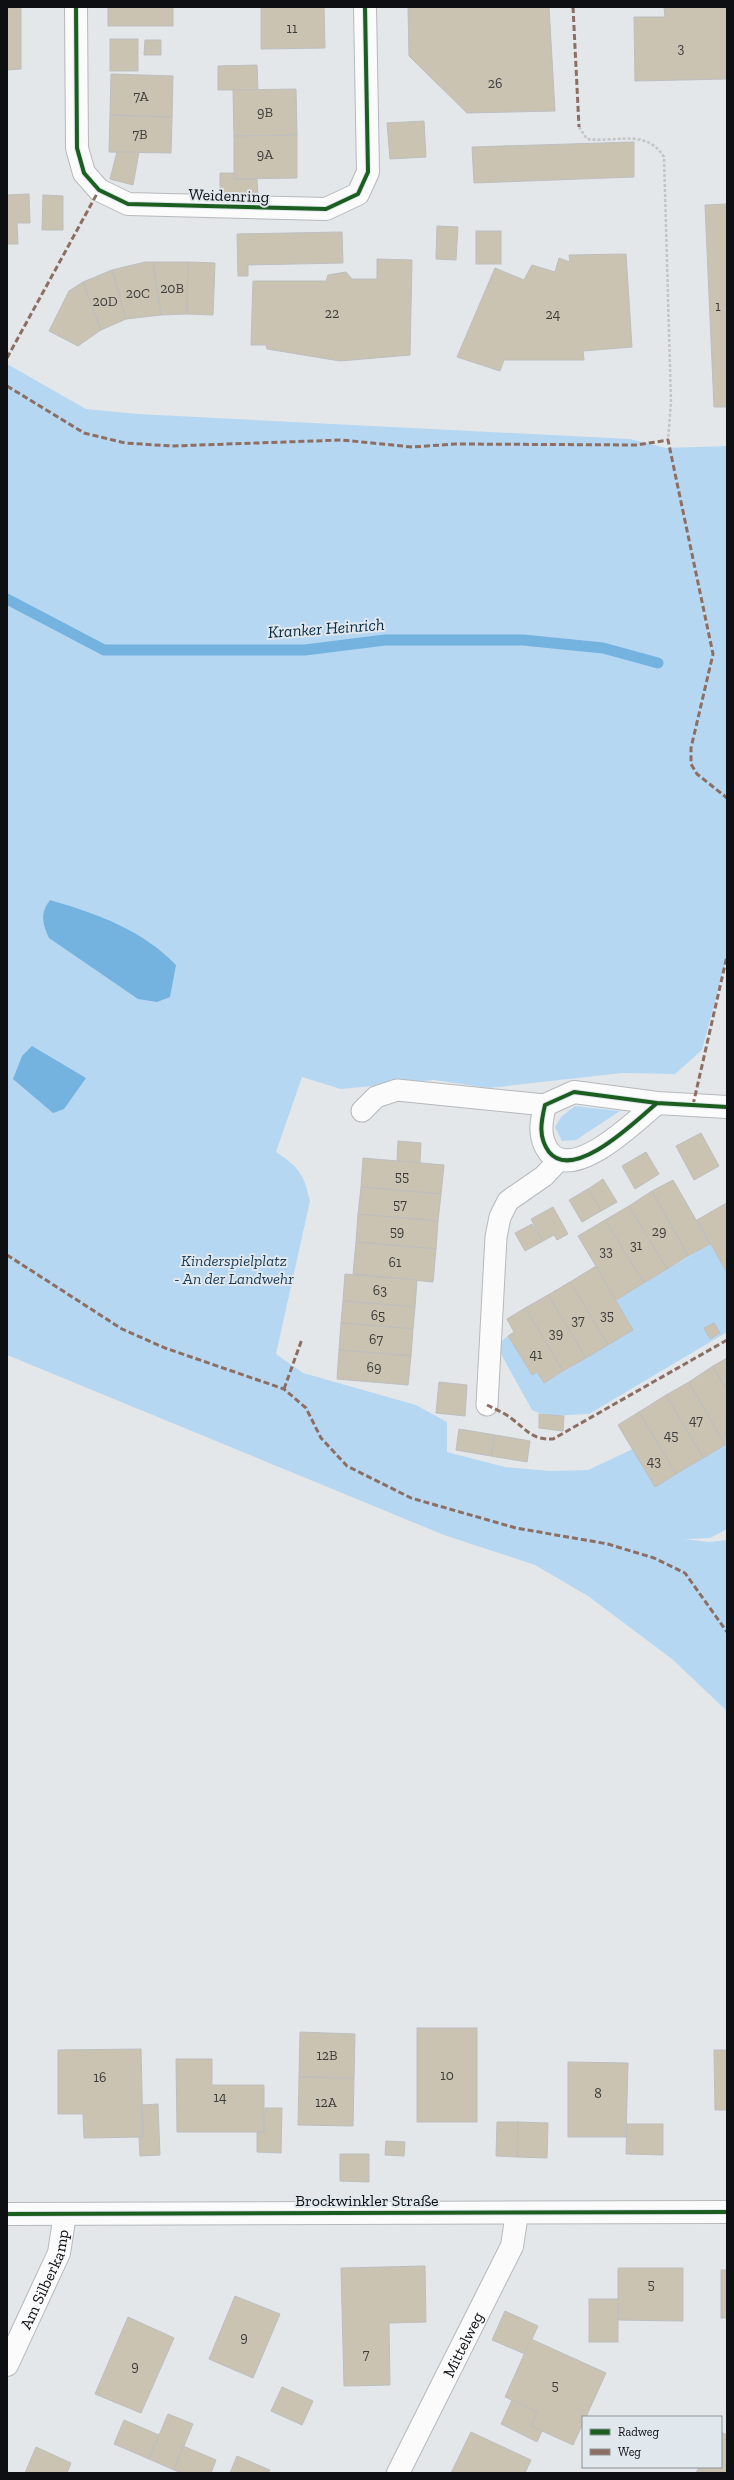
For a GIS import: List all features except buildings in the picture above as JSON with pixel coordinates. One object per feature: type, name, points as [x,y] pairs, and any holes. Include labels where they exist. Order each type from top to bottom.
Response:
[{"type":"street","name":"Weidenring","points":[[76,7],[77,148],[84,173],[99,190],[128,204],[326,209],[358,194],[368,172],[365,7]]},
{"type":"street","points":[[657,1103],[623,1132],[588,1156],[572,1161],[560,1159],[550,1153],[541,1134],[545,1105],[574,1092],[657,1103],[727,1107]]},
{"type":"street","name":"Brockwinkler Straße","points":[[7,2214],[727,2212]]},
{"type":"street","name":"Mittelweg","points":[[398,2473],[512,2246],[517,2213]]},
{"type":"street","name":"Am Silberkamp","points":[[7,2364],[60,2253],[65,2214]]},
{"type":"lane","points":[[362,1111],[376,1097],[397,1090],[545,1105]]},
{"type":"lane","points":[[487,1405],[496,1237],[500,1217],[508,1201],[544,1176],[560,1159]]},
{"type":"path","points":[[579,127],[587,138],[601,140],[642,138],[657,146],[664,157],[671,402],[668,440]]},
{"type":"green space","name":"Kinderspielplatz - An der Landwehr","points":[[7,364],[86,409],[138,414],[630,439],[666,448],[727,446],[727,956],[702,1050],[675,1074],[622,1073],[489,1088],[434,1080],[341,1089],[302,1077],[276,1152],[290,1162],[299,1172],[303,1178],[310,1201],[276,1354],[303,1373],[416,1405],[447,1422],[447,1452],[505,1467],[550,1471],[588,1470],[633,1449],[676,1474],[727,1444],[727,1529],[710,1538],[685,1539],[709,1542],[727,1540],[727,1711],[672,1659],[588,1596],[535,1565],[444,1535],[7,1355]],"holes":[[[687,531],[712,648],[711,648]]]},
{"type":"green space","points":[[575,1106],[620,1111],[576,1140],[562,1141],[555,1127],[562,1116]]},
{"type":"green space","points":[[710,1244],[727,1273],[727,1332],[589,1414],[553,1415],[539,1413],[532,1410],[496,1345],[508,1336],[532,1375],[537,1372],[544,1383],[633,1330],[616,1300]]},
{"type":"water","points":[[50,900],[85,911],[118,924],[133,932],[162,952],[176,965],[170,997],[157,1002],[138,999],[49,938],[45,928],[43,914]]},
{"type":"water","points":[[32,1046],[86,1078],[64,1109],[53,1113],[13,1079],[22,1056]]},
{"type":"waterway","name":"Kranker Heinrich","points":[[7,599],[104,650],[305,650],[385,640],[523,640],[603,648],[658,663]]},
{"type":"marked path","points":[[573,7],[579,127]]},
{"type":"marked path","points":[[7,358],[99,190]]},
{"type":"marked path","points":[[7,386],[84,433],[125,443],[172,446],[342,440],[412,447],[456,444],[637,445],[668,440],[713,654],[691,748],[691,764],[697,774],[727,798]]},
{"type":"marked path","points":[[693,1105],[727,956]]},
{"type":"marked path","points":[[7,1255],[122,1329],[165,1348],[284,1389],[306,1408],[321,1438],[347,1466],[411,1498],[516,1528],[608,1544],[654,1558],[685,1573],[727,1632]]},
{"type":"marked path","points":[[284,1389],[302,1339]]},
{"type":"marked path","points":[[487,1405],[506,1415],[530,1434],[540,1438],[553,1439],[727,1340]]},
{"type":"cycle path","points":[[76,7],[77,148],[84,173],[99,190],[128,204],[326,209],[358,194],[368,172],[365,7]]},
{"type":"cycle path","points":[[657,1103],[636,1122],[605,1145],[574,1160],[560,1159],[549,1152],[543,1141],[541,1129],[545,1105],[574,1092],[657,1103],[727,1107]]},
{"type":"cycle path","points":[[7,2214],[727,2212]]}]
